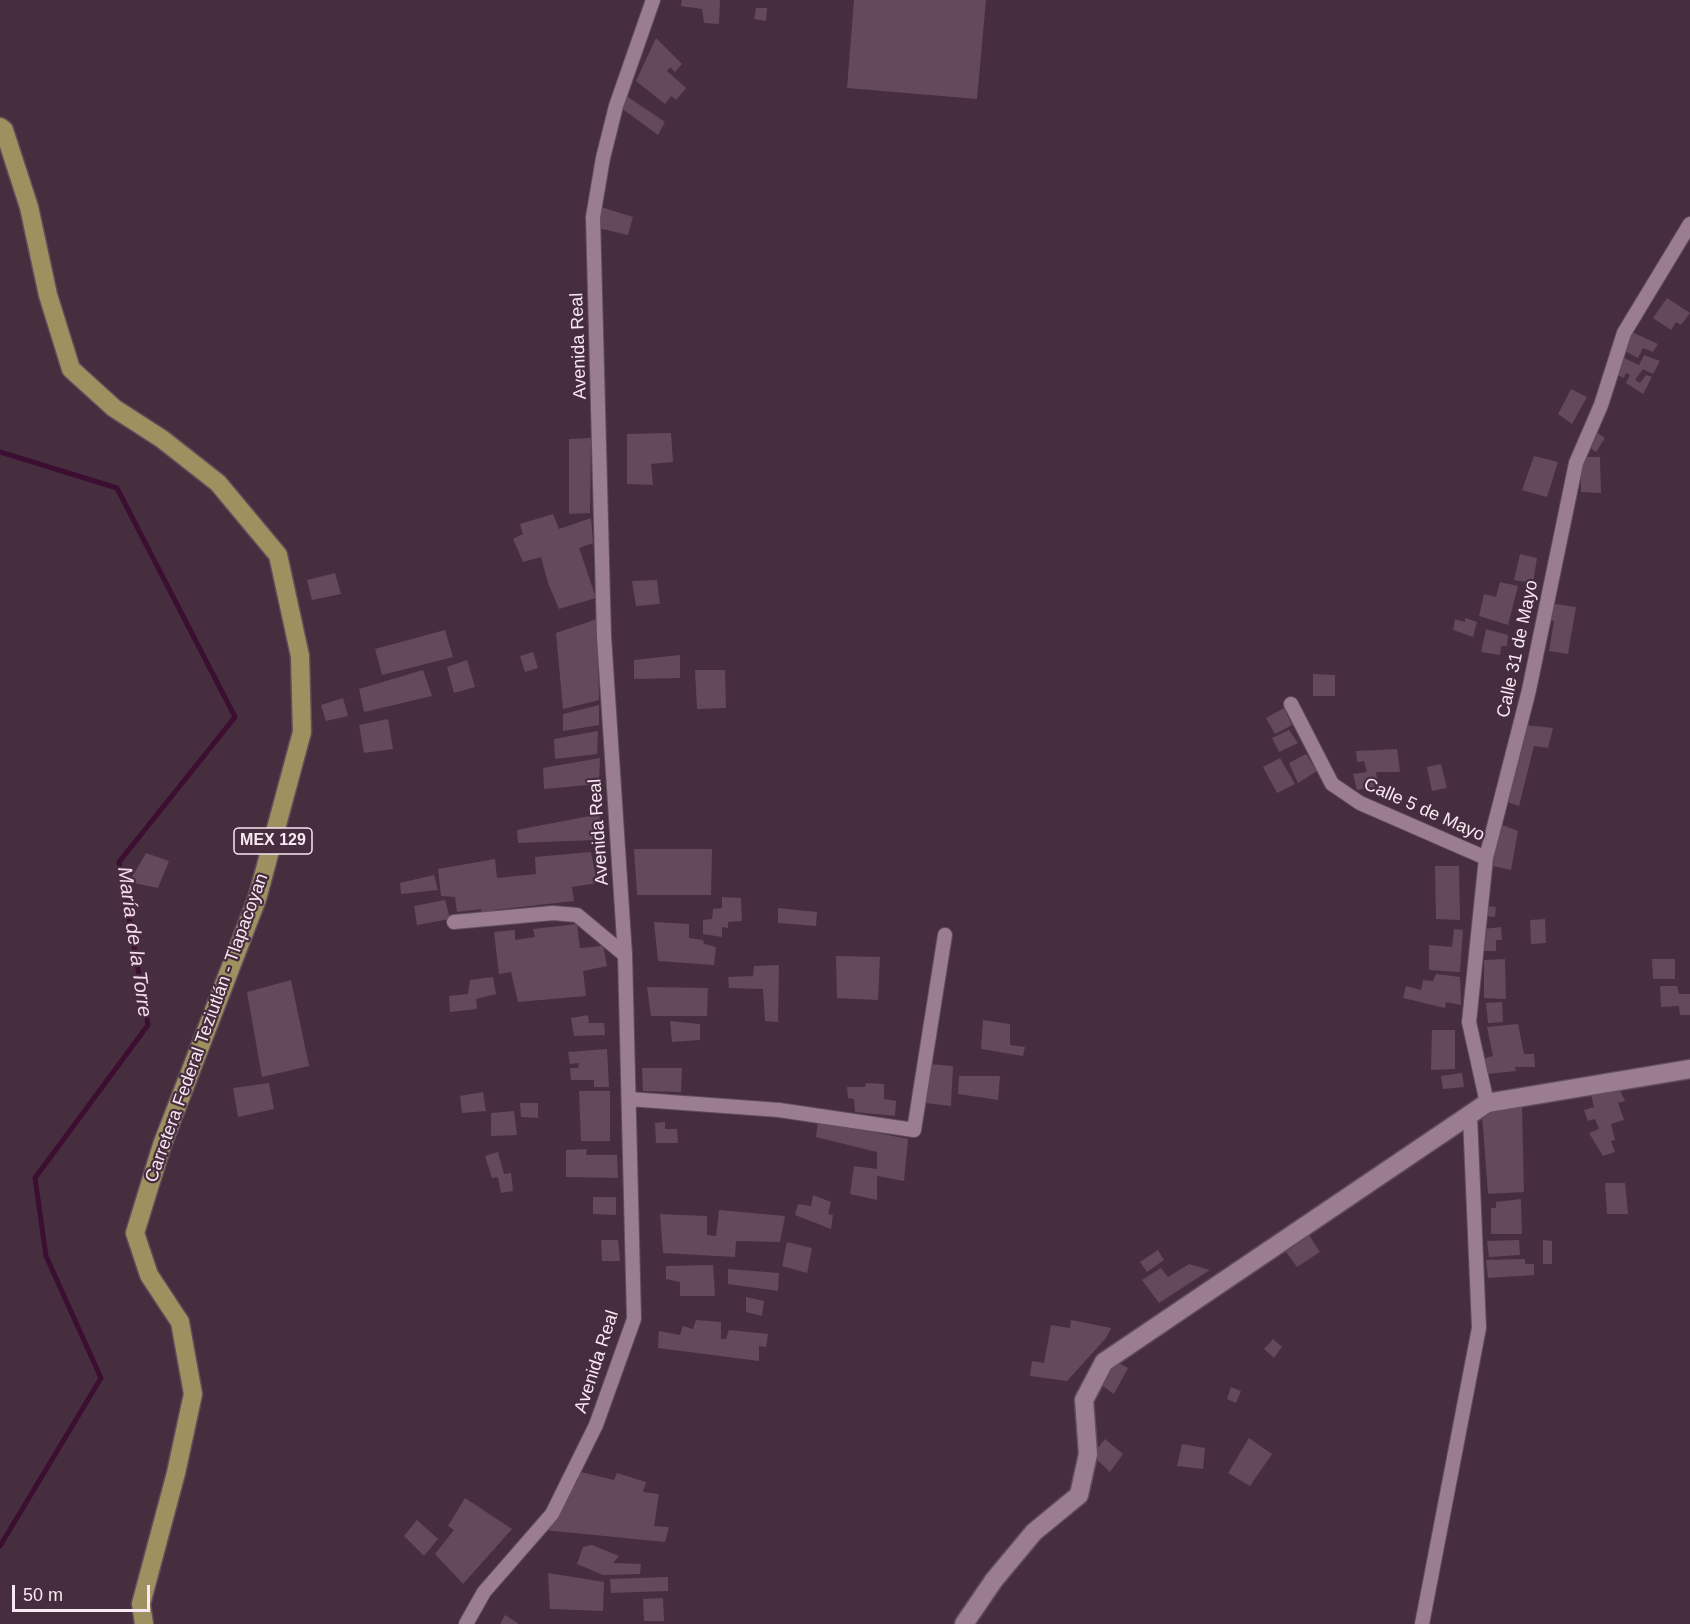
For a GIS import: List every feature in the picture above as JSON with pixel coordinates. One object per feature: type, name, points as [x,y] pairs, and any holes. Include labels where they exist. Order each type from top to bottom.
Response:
[{"type":"main road","name":"Carretera Federal Teziutlán - Tlapacoyan","points":[[0,127],[4,130],[29,207],[48,295],[71,369],[114,408],[162,439],[218,483],[278,555],[300,656],[302,732],[257,899],[162,1145],[135,1233],[149,1275],[180,1323],[193,1395],[176,1473],[141,1604],[144,1624]]},
{"type":"street","name":"Avenida Real","points":[[466,1624],[484,1592],[552,1514],[596,1425],[634,1319],[625,955],[604,636],[593,216],[603,158],[616,106],[653,0]]},
{"type":"street","name":"Calle 31 de Mayo","points":[[1487,1103],[1470,1022],[1486,858],[1529,690],[1576,463],[1601,405],[1624,333],[1690,224]]},
{"type":"street","name":"Calle 5 de Mayo","points":[[1292,704],[1332,784],[1360,803],[1486,858]]},
{"type":"street","points":[[454,922],[553,913],[577,915],[625,955]]},
{"type":"street","points":[[629,1099],[779,1110],[915,1130],[945,935]]},
{"type":"street","points":[[964,1624],[988,1588],[1034,1532],[1079,1495],[1088,1454],[1084,1400],[1104,1362],[1487,1103],[1690,1069]]},
{"type":"street","points":[[1422,1624],[1479,1328],[1470,1116]]},
{"type":"building","points":[[682,0],[720,0],[719,24],[704,23],[702,9],[681,6]]},
{"type":"building","points":[[854,0],[986,0],[977,99],[847,88]]},
{"type":"building","points":[[756,8],[767,8],[766,21],[754,19]]},
{"type":"building","points":[[656,38],[682,64],[675,72],[670,67],[667,71],[686,88],[676,100],[671,96],[665,104],[636,81]]},
{"type":"building","points":[[625,95],[665,122],[658,135],[617,105]]},
{"type":"building","points":[[601,207],[633,217],[628,235],[598,228]]},
{"type":"building","points":[[1667,298],[1690,313],[1681,325],[1676,322],[1671,330],[1653,318]]},
{"type":"building","points":[[1632,332],[1658,344],[1653,352],[1643,348],[1638,358],[1621,349]]},
{"type":"building","points":[[1644,355],[1660,361],[1653,374],[1643,369],[1635,380],[1640,383],[1646,375],[1652,377],[1643,394],[1626,383],[1630,375],[1626,373],[1624,378],[1613,373],[1620,356],[1639,365]]},
{"type":"building","points":[[1571,389],[1587,397],[1572,424],[1558,414]]},
{"type":"building","points":[[1595,431],[1605,438],[1596,452],[1586,445]]},
{"type":"building","points":[[671,433],[673,462],[651,464],[653,485],[627,484],[627,434]]},
{"type":"building","points":[[591,438],[590,513],[569,514],[569,439]]},
{"type":"building","points":[[1534,456],[1558,462],[1547,497],[1522,490]]},
{"type":"building","points":[[1581,457],[1600,457],[1601,493],[1581,492]]},
{"type":"building","points":[[553,514],[559,529],[591,518],[593,543],[579,548],[596,598],[559,609],[548,583],[541,557],[523,562],[513,539],[523,534],[520,524]]},
{"type":"building","points":[[1520,554],[1537,558],[1533,583],[1514,580]]},
{"type":"building","points":[[335,573],[341,594],[312,600],[307,580]]},
{"type":"building","points":[[657,580],[660,604],[636,606],[632,581]]},
{"type":"building","points":[[1500,582],[1518,586],[1508,625],[1479,616],[1484,594],[1496,597]]},
{"type":"building","points":[[1548,603],[1576,607],[1568,654],[1549,651],[1554,621],[1545,619]]},
{"type":"building","points":[[1465,618],[1477,622],[1473,637],[1453,630],[1455,619],[1465,622]]},
{"type":"building","points":[[597,619],[599,700],[563,709],[556,633]]},
{"type":"building","points":[[1486,629],[1508,635],[1507,646],[1501,646],[1500,655],[1481,652]]},
{"type":"building","points":[[445,630],[453,657],[382,675],[375,649]]},
{"type":"building","points":[[533,652],[538,668],[525,672],[520,656]]},
{"type":"building","points":[[680,655],[680,678],[634,679],[634,660]]},
{"type":"building","points":[[467,660],[475,687],[454,693],[447,667]]},
{"type":"building","points":[[423,670],[432,696],[364,712],[359,689]]},
{"type":"building","points":[[695,670],[725,670],[726,708],[697,709]]},
{"type":"building","points":[[1313,674],[1335,675],[1335,696],[1313,696]]},
{"type":"building","points":[[343,698],[348,716],[326,721],[321,705]]},
{"type":"building","points":[[599,705],[599,725],[563,731],[563,714]]},
{"type":"building","points":[[1284,708],[1292,725],[1275,734],[1266,718]]},
{"type":"building","points":[[388,719],[393,749],[364,753],[359,725]]},
{"type":"building","points":[[1525,725],[1553,728],[1548,748],[1534,746],[1519,806],[1508,802]]},
{"type":"building","points":[[1289,730],[1298,743],[1279,752],[1272,738]]},
{"type":"building","points":[[598,731],[597,754],[555,759],[554,739]]},
{"type":"building","points":[[1397,749],[1400,772],[1376,772],[1378,786],[1357,790],[1353,774],[1367,772],[1364,761],[1357,762],[1356,751]]},
{"type":"building","points":[[1306,754],[1317,771],[1298,783],[1289,763]]},
{"type":"building","points":[[600,758],[599,784],[544,789],[543,768]]},
{"type":"building","points":[[1280,758],[1295,784],[1277,793],[1263,767]]},
{"type":"building","points":[[1441,764],[1447,788],[1432,791],[1427,767]]},
{"type":"building","points":[[600,814],[597,840],[518,843],[517,830]]},
{"type":"building","points":[[1500,824],[1518,831],[1511,870],[1493,866]]},
{"type":"building","points":[[634,849],[712,849],[711,895],[637,895]]},
{"type":"building","points":[[591,852],[597,883],[572,887],[574,901],[494,910],[494,917],[483,917],[481,909],[457,912],[455,897],[441,896],[438,869],[495,859],[497,878],[536,874],[535,857]]},
{"type":"building","points":[[146,853],[169,861],[158,888],[129,882]]},
{"type":"building","points":[[1435,866],[1459,866],[1460,920],[1436,919]]},
{"type":"building","points":[[434,875],[438,890],[401,894],[400,883]]},
{"type":"building","points":[[722,897],[741,898],[742,921],[728,922],[728,928],[722,927],[722,937],[703,934],[703,920],[712,919],[713,909],[722,908]]},
{"type":"building","points":[[445,900],[450,919],[417,925],[414,906]]},
{"type":"building","points":[[1485,906],[1496,907],[1495,917],[1484,916]]},
{"type":"building","points":[[778,908],[817,912],[816,926],[778,923]]},
{"type":"building","points":[[1545,919],[1546,943],[1531,944],[1530,920]]},
{"type":"building","points":[[654,922],[689,924],[689,938],[703,940],[704,944],[716,947],[714,965],[658,961]]},
{"type":"building","points":[[577,924],[580,948],[603,946],[607,966],[583,971],[586,996],[518,1002],[511,972],[499,974],[494,932],[515,930],[515,940],[535,937],[533,929]]},
{"type":"building","points":[[1501,927],[1502,940],[1496,940],[1496,951],[1484,951],[1483,929]]},
{"type":"building","points":[[1454,929],[1463,930],[1460,972],[1429,970],[1429,945],[1452,947]]},
{"type":"building","points":[[836,956],[880,957],[878,1000],[837,998]]},
{"type":"building","points":[[1505,959],[1506,999],[1484,998],[1484,960]]},
{"type":"building","points":[[1652,959],[1675,959],[1675,979],[1653,979]]},
{"type":"building","points":[[779,965],[778,1022],[765,1021],[763,989],[729,988],[728,977],[753,976],[754,966]]},
{"type":"building","points":[[1436,974],[1460,977],[1461,1005],[1446,1002],[1445,1008],[1403,998],[1406,986],[1421,990],[1423,980],[1433,981]]},
{"type":"building","points":[[493,977],[496,994],[476,999],[477,1009],[450,1012],[449,996],[468,994],[470,980]]},
{"type":"building","points":[[291,980],[309,1066],[262,1077],[247,992]]},
{"type":"building","points":[[1660,986],[1677,986],[1679,994],[1690,994],[1690,1015],[1680,1015],[1679,1006],[1661,1007]]},
{"type":"building","points":[[647,987],[708,988],[707,1016],[651,1016]]},
{"type":"building","points":[[1502,1002],[1503,1022],[1488,1023],[1486,1003]]},
{"type":"building","points":[[588,1015],[589,1023],[604,1023],[605,1035],[574,1036],[571,1018]]},
{"type":"building","points":[[983,1020],[1010,1024],[1010,1045],[1025,1047],[1023,1056],[981,1049]]},
{"type":"building","points":[[670,1021],[700,1024],[700,1040],[672,1042]]},
{"type":"building","points":[[1518,1024],[1524,1054],[1534,1054],[1535,1067],[1515,1067],[1516,1071],[1488,1074],[1485,1058],[1493,1056],[1487,1027]]},
{"type":"building","points":[[1432,1030],[1455,1030],[1455,1069],[1431,1070]]},
{"type":"building","points":[[607,1049],[609,1087],[594,1087],[594,1080],[571,1080],[570,1068],[578,1068],[579,1063],[570,1064],[568,1052]]},
{"type":"building","points":[[928,1064],[953,1066],[951,1106],[925,1103]]},
{"type":"building","points":[[642,1068],[682,1068],[681,1092],[643,1091]]},
{"type":"building","points":[[1462,1073],[1464,1087],[1443,1089],[1441,1076]]},
{"type":"building","points":[[959,1076],[1000,1076],[998,1100],[958,1094]]},
{"type":"building","points":[[269,1083],[274,1109],[238,1117],[233,1088]]},
{"type":"building","points":[[866,1083],[884,1084],[884,1099],[896,1101],[895,1116],[855,1112],[854,1099],[848,1098],[847,1087],[865,1087]]},
{"type":"building","points":[[1619,1088],[1625,1101],[1618,1103],[1624,1120],[1611,1124],[1615,1140],[1611,1141],[1615,1152],[1603,1156],[1589,1133],[1599,1129],[1595,1119],[1588,1121],[1584,1110],[1594,1107],[1591,1094]]},
{"type":"building","points":[[579,1091],[610,1091],[610,1141],[581,1141]]},
{"type":"building","points":[[483,1092],[486,1111],[462,1113],[460,1096]]},
{"type":"building","points":[[520,1103],[538,1103],[538,1118],[521,1117]]},
{"type":"building","points":[[1522,1106],[1524,1192],[1488,1194],[1482,1114]]},
{"type":"building","points":[[514,1111],[517,1135],[491,1136],[491,1113]]},
{"type":"building","points":[[818,1121],[908,1139],[904,1181],[877,1176],[877,1200],[850,1194],[854,1166],[877,1169],[877,1152],[816,1137]]},
{"type":"building","points":[[665,1122],[665,1129],[677,1129],[678,1143],[656,1143],[655,1123]]},
{"type":"building","points":[[587,1149],[586,1155],[617,1155],[618,1178],[566,1177],[566,1150]]},
{"type":"building","points":[[498,1152],[504,1174],[511,1173],[513,1191],[501,1193],[498,1177],[492,1178],[485,1156]]},
{"type":"building","points":[[1605,1183],[1625,1183],[1628,1214],[1607,1214]]},
{"type":"building","points":[[813,1195],[831,1202],[828,1214],[833,1215],[831,1229],[795,1215],[798,1204],[811,1206]]},
{"type":"building","points":[[593,1197],[616,1197],[616,1215],[593,1214]]},
{"type":"building","points":[[1521,1199],[1522,1234],[1491,1234],[1491,1208],[1496,1208],[1496,1202]]},
{"type":"building","points":[[719,1210],[785,1216],[780,1242],[736,1241],[735,1257],[663,1253],[660,1214],[707,1216],[707,1235],[716,1236]]},
{"type":"building","points":[[1309,1235],[1320,1252],[1297,1267],[1286,1252]]},
{"type":"building","points":[[601,1240],[618,1240],[620,1261],[602,1261]]},
{"type":"building","points":[[1519,1240],[1520,1255],[1489,1257],[1487,1241]]},
{"type":"building","points":[[1543,1240],[1552,1241],[1552,1264],[1543,1264]]},
{"type":"building","points":[[787,1242],[812,1248],[807,1273],[782,1266]]},
{"type":"building","points":[[1158,1250],[1164,1260],[1147,1272],[1140,1262]]},
{"type":"building","points":[[1525,1259],[1525,1264],[1534,1264],[1534,1275],[1488,1278],[1486,1260]]},
{"type":"building","points":[[1189,1264],[1210,1270],[1159,1303],[1142,1280],[1161,1268],[1168,1277]]},
{"type":"building","points":[[713,1265],[715,1296],[680,1296],[680,1282],[666,1279],[666,1266]]},
{"type":"building","points":[[728,1269],[779,1273],[778,1291],[728,1284]]},
{"type":"building","points":[[746,1297],[764,1301],[762,1316],[746,1312]]},
{"type":"building","points":[[696,1320],[721,1322],[721,1339],[726,1339],[729,1330],[768,1334],[766,1347],[759,1346],[759,1361],[658,1348],[659,1331],[680,1335],[683,1326],[693,1329]]},
{"type":"building","points":[[1071,1320],[1111,1328],[1106,1338],[1067,1381],[1030,1376],[1032,1361],[1044,1363],[1051,1325],[1070,1328]]},
{"type":"building","points":[[1273,1339],[1282,1347],[1274,1358],[1264,1349]]},
{"type":"building","points":[[1115,1361],[1128,1368],[1114,1394],[1100,1384]]},
{"type":"building","points":[[1231,1387],[1241,1391],[1236,1403],[1227,1399]]},
{"type":"building","points":[[1249,1438],[1272,1454],[1250,1486],[1228,1473]]},
{"type":"building","points":[[1105,1439],[1123,1454],[1110,1472],[1092,1455]]},
{"type":"building","points":[[1182,1444],[1205,1448],[1203,1469],[1177,1466]]},
{"type":"building","points":[[581,1472],[614,1480],[617,1473],[646,1482],[643,1492],[659,1494],[654,1526],[669,1527],[665,1542],[544,1530]]},
{"type":"building","points":[[465,1498],[512,1529],[463,1584],[435,1554],[454,1530],[448,1526]]},
{"type":"building","points":[[417,1520],[438,1539],[424,1556],[404,1536]]},
{"type":"building","points":[[592,1545],[619,1556],[613,1563],[641,1564],[640,1574],[603,1575],[577,1564],[583,1547]]},
{"type":"building","points":[[548,1573],[604,1582],[603,1611],[550,1609]]},
{"type":"building","points":[[668,1577],[668,1591],[611,1593],[610,1579]]},
{"type":"building","points":[[663,1598],[664,1621],[644,1621],[643,1599]]},
{"type":"building","points":[[505,1615],[519,1624],[500,1624]]},
{"type":"waterway","name":"María de la Torre","points":[[0,452],[117,488],[235,717],[119,862],[148,1025],[35,1178],[46,1256],[101,1378],[0,1546]]}]
